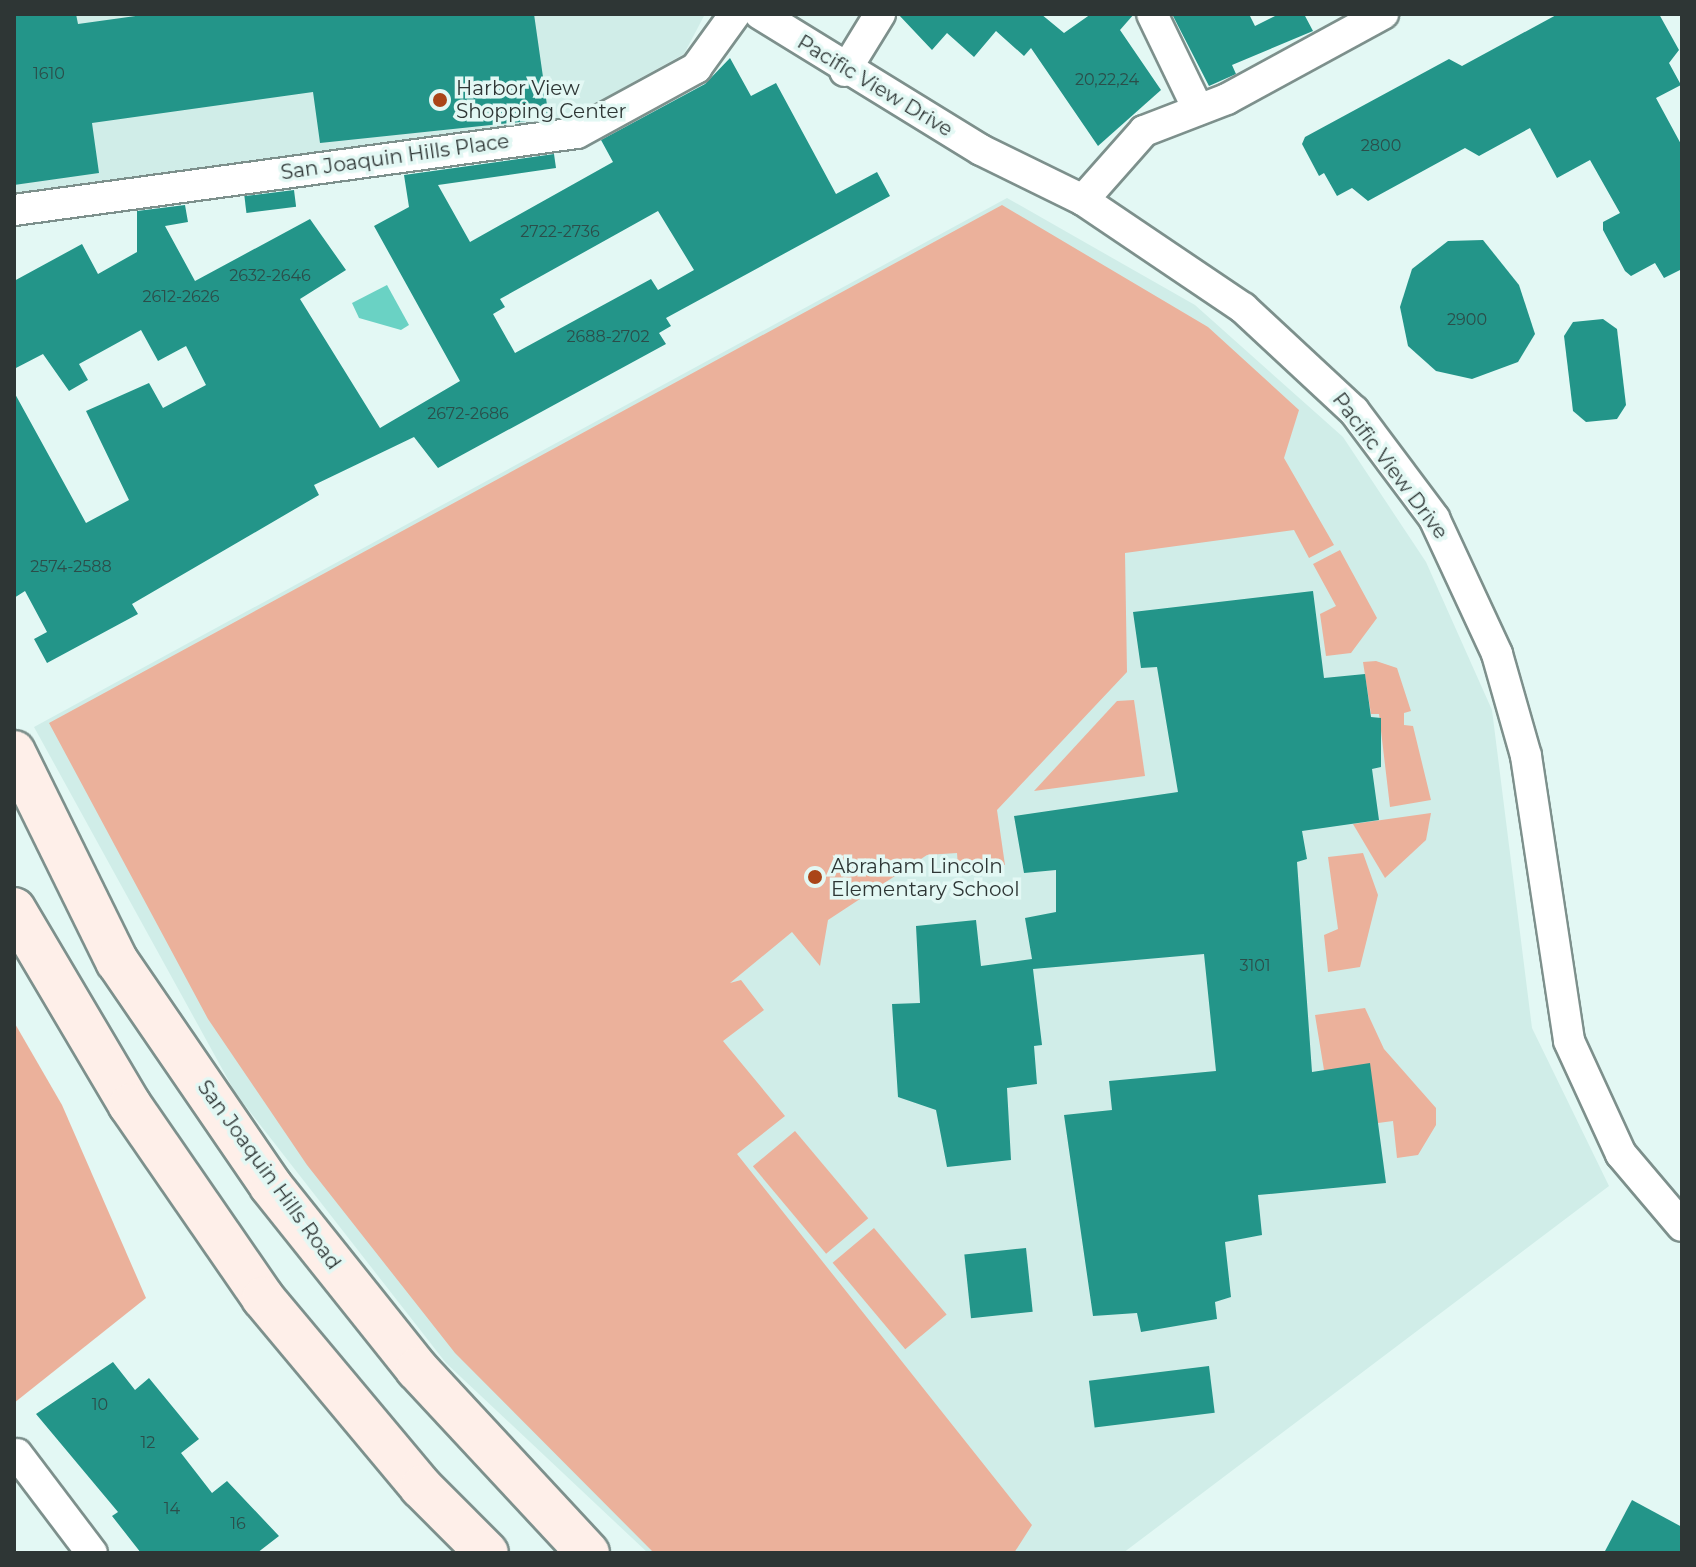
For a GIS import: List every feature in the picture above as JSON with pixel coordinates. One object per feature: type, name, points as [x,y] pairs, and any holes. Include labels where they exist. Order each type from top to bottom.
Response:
[{"type":"main road","name":"San Joaquin Hills Road","points":[[14,752],[117,961],[271,1186],[417,1369],[588,1553]]},
{"type":"main road","points":[[14,909],[130,1105],[263,1298],[421,1487],[487,1553]]},
{"type":"street","name":"San Joaquin Hills Place","points":[[14,210],[577,133],[696,68],[735,14]]},
{"type":"street","name":"Pacific View Drive","points":[[760,14],[845,71],[1083,200],[1300,355],[1354,411],[1434,518],[1497,654],[1526,756],[1569,1041],[1621,1154],[1682,1226]]},
{"type":"street","points":[[845,71],[880,14]]},
{"type":"street","points":[[1152,14],[1198,109]]},
{"type":"street","points":[[1083,200],[1144,131],[1198,109],[1383,14]]},
{"type":"street","points":[[17,1454],[92,1553]]},
{"type":"shaded area","name":"Harbor View Shopping Center","points":[[14,14],[705,14],[684,54],[572,116],[14,198]]},
{"type":"shaded area","name":"Abraham Lincoln Elementary School","points":[[1007,198],[1195,305],[1343,437],[1426,562],[1492,710],[1532,1028],[1609,1186],[1123,1553],[648,1553],[446,1363],[236,1094],[34,727]]},
{"type":"shaded area","points":[[1002,205],[1208,327],[1299,410],[1284,458],[1334,545],[1309,558],[1294,530],[1125,553],[1127,672],[997,810],[1005,865],[958,867],[957,853],[927,855],[828,920],[820,966],[792,932],[730,983],[741,980],[764,1010],[723,1041],[785,1116],[737,1154],[1032,1525],[1014,1553],[654,1553],[455,1353],[307,1165],[208,1019],[49,723]]},
{"type":"shaded area","points":[[387,285],[409,325],[401,330],[359,318],[352,303]]},
{"type":"shaded area","points":[[1340,550],[1377,618],[1351,653],[1326,656],[1320,614],[1336,606],[1313,564]]},
{"type":"shaded area","points":[[1376,661],[1397,668],[1411,711],[1404,713],[1404,725],[1413,726],[1431,800],[1390,807],[1379,714],[1371,714],[1363,662]]},
{"type":"shaded area","points":[[1134,700],[1145,776],[1034,791],[1117,701]]},
{"type":"shaded area","points":[[1431,813],[1426,840],[1385,878],[1353,824]]},
{"type":"shaded area","points":[[1363,853],[1378,895],[1360,967],[1328,972],[1324,935],[1338,929],[1328,857]]},
{"type":"shaded area","points":[[1365,1008],[1384,1049],[1436,1108],[1436,1125],[1418,1155],[1397,1158],[1393,1121],[1378,1123],[1324,1070],[1315,1015]]},
{"type":"shaded area","points":[[14,1022],[62,1105],[146,1298],[14,1403]]},
{"type":"shaded area","points":[[795,1131],[868,1218],[826,1254],[753,1166]]},
{"type":"shaded area","points":[[874,1228],[947,1315],[905,1349],[833,1263]]},
{"type":"building","name":"Harbor View Shopping Center","points":[[14,14],[76,14],[78,24],[150,14],[534,14],[549,119],[320,143],[313,92],[92,123],[99,173],[14,185]]},
{"type":"building","points":[[898,14],[1041,14],[1064,33],[1091,14],[1134,14],[1120,30],[1161,90],[1098,146],[1031,48],[1024,56],[996,31],[974,57],[947,33],[932,50]]},
{"type":"building","points":[[1172,14],[1249,14],[1255,26],[1279,14],[1304,14],[1313,31],[1232,65],[1236,74],[1209,86]]},
{"type":"building","points":[[1558,14],[1659,14],[1679,50],[1669,63],[1681,85],[1656,98],[1682,146],[1682,269],[1664,278],[1655,263],[1631,276],[1625,271],[1603,230],[1603,222],[1620,213],[1590,160],[1557,178],[1530,128],[1479,156],[1465,148],[1368,201],[1352,188],[1337,196],[1324,173],[1319,176],[1302,144],[1305,137],[1449,59],[1462,66]]},
{"type":"building","points":[[730,58],[751,96],[776,83],[836,194],[877,172],[890,196],[666,318],[671,326],[659,333],[666,344],[438,468],[414,437],[314,485],[319,495],[132,604],[138,614],[47,663],[34,639],[47,632],[25,591],[14,598],[14,392],[86,523],[129,500],[86,411],[149,383],[163,408],[206,385],[186,346],[158,361],[141,330],[79,364],[88,380],[69,391],[43,354],[14,369],[14,281],[82,244],[98,274],[137,252],[137,211],[185,205],[188,222],[165,226],[195,281],[310,219],[346,270],[300,299],[380,428],[460,381],[374,226],[409,207],[404,175],[554,154],[556,168],[438,185],[470,242],[613,162],[601,140],[705,84]],"holes":[[[658,211],[694,270],[658,290],[651,279],[515,353],[493,314],[505,307],[500,299]]]},
{"type":"building","points":[[294,190],[296,207],[246,213],[244,196]]},
{"type":"building","points":[[1483,240],[1519,285],[1535,334],[1518,362],[1472,379],[1436,371],[1408,346],[1400,307],[1412,269],[1448,241]]},
{"type":"building","points":[[1603,319],[1617,329],[1626,405],[1617,419],[1586,422],[1573,411],[1564,336],[1573,322]]},
{"type":"building","points":[[1313,591],[1324,678],[1365,674],[1371,717],[1381,718],[1381,767],[1372,769],[1379,820],[1302,831],[1307,859],[1297,862],[1312,1072],[1370,1063],[1386,1183],[1258,1195],[1262,1235],[1225,1242],[1231,1297],[1215,1302],[1217,1319],[1141,1332],[1137,1313],[1093,1316],[1064,1115],[1112,1110],[1109,1081],[1216,1071],[1204,954],[1033,969],[1042,1045],[1034,1046],[1037,1084],[1007,1088],[1011,1160],[947,1167],[936,1110],[898,1097],[892,1004],[920,1003],[916,926],[976,920],[981,966],[1032,959],[1025,918],[1056,912],[1056,870],[1024,873],[1014,816],[1178,792],[1157,667],[1141,668],[1133,612]]},
{"type":"building","points":[[1026,1248],[1033,1312],[971,1318],[964,1254]]},
{"type":"building","points":[[113,1362],[135,1390],[149,1378],[199,1439],[181,1453],[212,1493],[227,1481],[279,1536],[257,1553],[141,1553],[112,1516],[118,1512],[36,1414]]},
{"type":"building","points":[[1209,1366],[1215,1413],[1095,1427],[1089,1381]]},
{"type":"building","points":[[1632,1500],[1682,1527],[1682,1553],[1604,1553]]},
{"type":"place","name":"Harbor View Shopping Center","points":[[440,100]]},
{"type":"place","name":"Abraham Lincoln Elementary School","points":[[815,877]]}]
